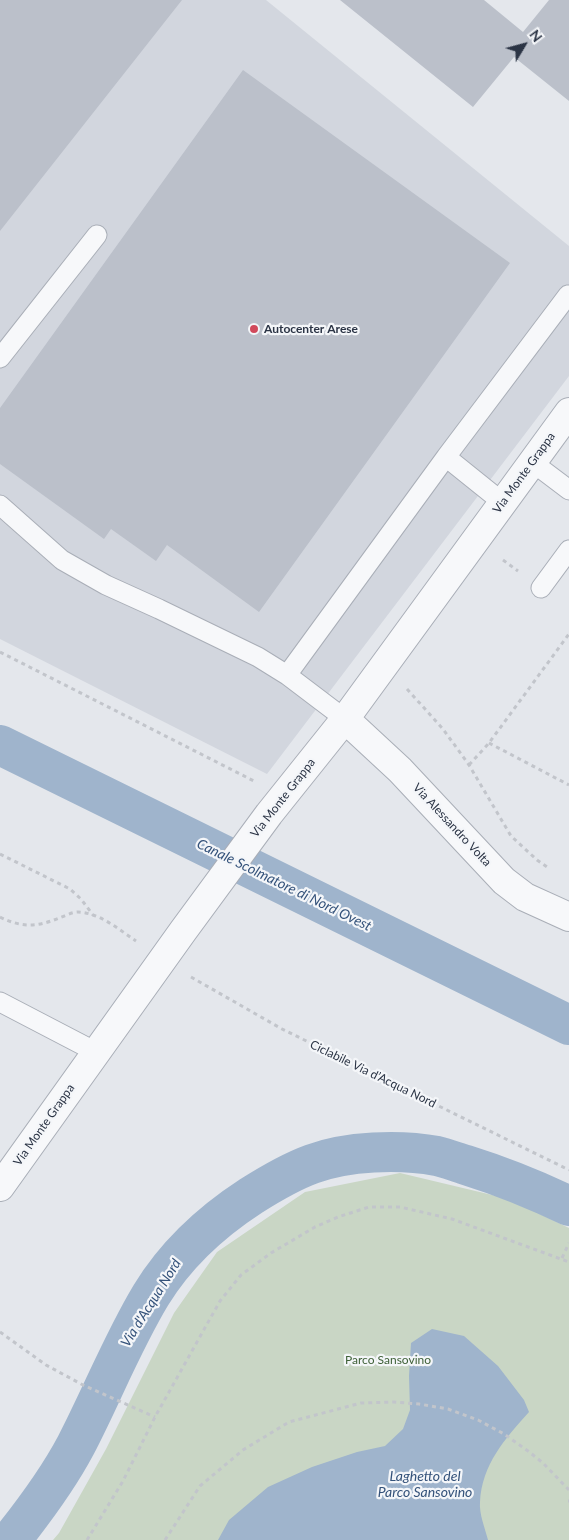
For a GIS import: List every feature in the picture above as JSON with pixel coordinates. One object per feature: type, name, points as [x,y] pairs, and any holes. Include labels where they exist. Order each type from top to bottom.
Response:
[{"type":"street","name":"Via Monte Grappa","points":[[0,1187],[183,931],[276,805],[345,718],[569,412]]},
{"type":"street","name":"Via Alessandro Volta","points":[[345,718],[400,770],[504,881],[525,897],[569,917]]},
{"type":"lane","points":[[0,358],[97,235]]},
{"type":"lane","points":[[287,675],[446,457],[569,296]]},
{"type":"lane","points":[[446,457],[502,502]]},
{"type":"lane","points":[[532,462],[569,490]]},
{"type":"lane","points":[[0,505],[62,560],[106,585],[258,657],[287,675],[345,718]]},
{"type":"lane","points":[[541,588],[569,550]]},
{"type":"lane","points":[[0,1002],[96,1052]]},
{"type":"path","points":[[468,765],[489,743],[569,634]]},
{"type":"path","points":[[0,652],[276,805]]},
{"type":"path","points":[[380,670],[405,688],[443,729],[468,765],[511,836],[537,860],[552,870]]},
{"type":"path","points":[[489,743],[569,784]]},
{"type":"path","points":[[0,854],[70,889],[81,898],[93,915]]},
{"type":"path","points":[[0,917],[9,922],[29,926],[76,912],[93,915],[112,925],[142,946]]},
{"type":"path","name":"Ciclabile Via d’Acqua Nord","points":[[190,976],[282,1029],[569,1170]]},
{"type":"path","points":[[88,1540],[123,1481],[155,1417],[220,1301],[241,1276],[271,1253],[314,1227],[369,1206],[400,1207],[452,1219],[569,1262]]},
{"type":"path","points":[[562,1258],[569,1243]]},
{"type":"path","points":[[0,1332],[46,1365],[83,1385],[155,1417]]},
{"type":"path","points":[[165,1540],[200,1486],[242,1450],[289,1422],[360,1403],[394,1402],[448,1409],[478,1420],[504,1434],[528,1451],[558,1477],[569,1490]]},
{"type":"shaded area","points":[[0,0],[266,0],[569,246],[569,376],[267,774],[0,639]]},
{"type":"green space","name":"Parco Sansovino","points":[[400,1173],[509,1199],[569,1228],[569,1540],[53,1540],[59,1533],[106,1449],[174,1313],[217,1252],[305,1192]]},
{"type":"water","name":"Laghetto del Parco Sansovino","points":[[432,1329],[464,1336],[498,1366],[524,1400],[529,1412],[503,1442],[485,1476],[480,1507],[488,1540],[218,1540],[229,1520],[268,1487],[312,1467],[357,1452],[385,1446],[403,1429],[410,1410],[409,1376],[411,1343]]},
{"type":"building","points":[[0,0],[182,0],[0,231]]},
{"type":"building","points":[[340,0],[484,0],[523,32],[549,0],[569,0],[569,101],[514,57],[473,107]]},
{"type":"building","points":[[243,70],[510,263],[259,612],[167,545],[156,561],[111,529],[104,539],[0,464],[0,408]]},
{"type":"waterway","name":"Canale Scolmatore di Nord Ovest","points":[[0,745],[569,1025]]},
{"type":"waterway","name":"Via d'Acqua Nord","points":[[11,1540],[46,1494],[69,1458],[131,1332],[161,1280],[183,1253],[208,1228],[236,1206],[280,1178],[312,1164],[341,1156],[373,1152],[406,1152],[437,1156],[479,1169],[544,1194],[569,1206]]},
{"type":"place","name":"Autocenter Arese","points":[[254,329]]}]
